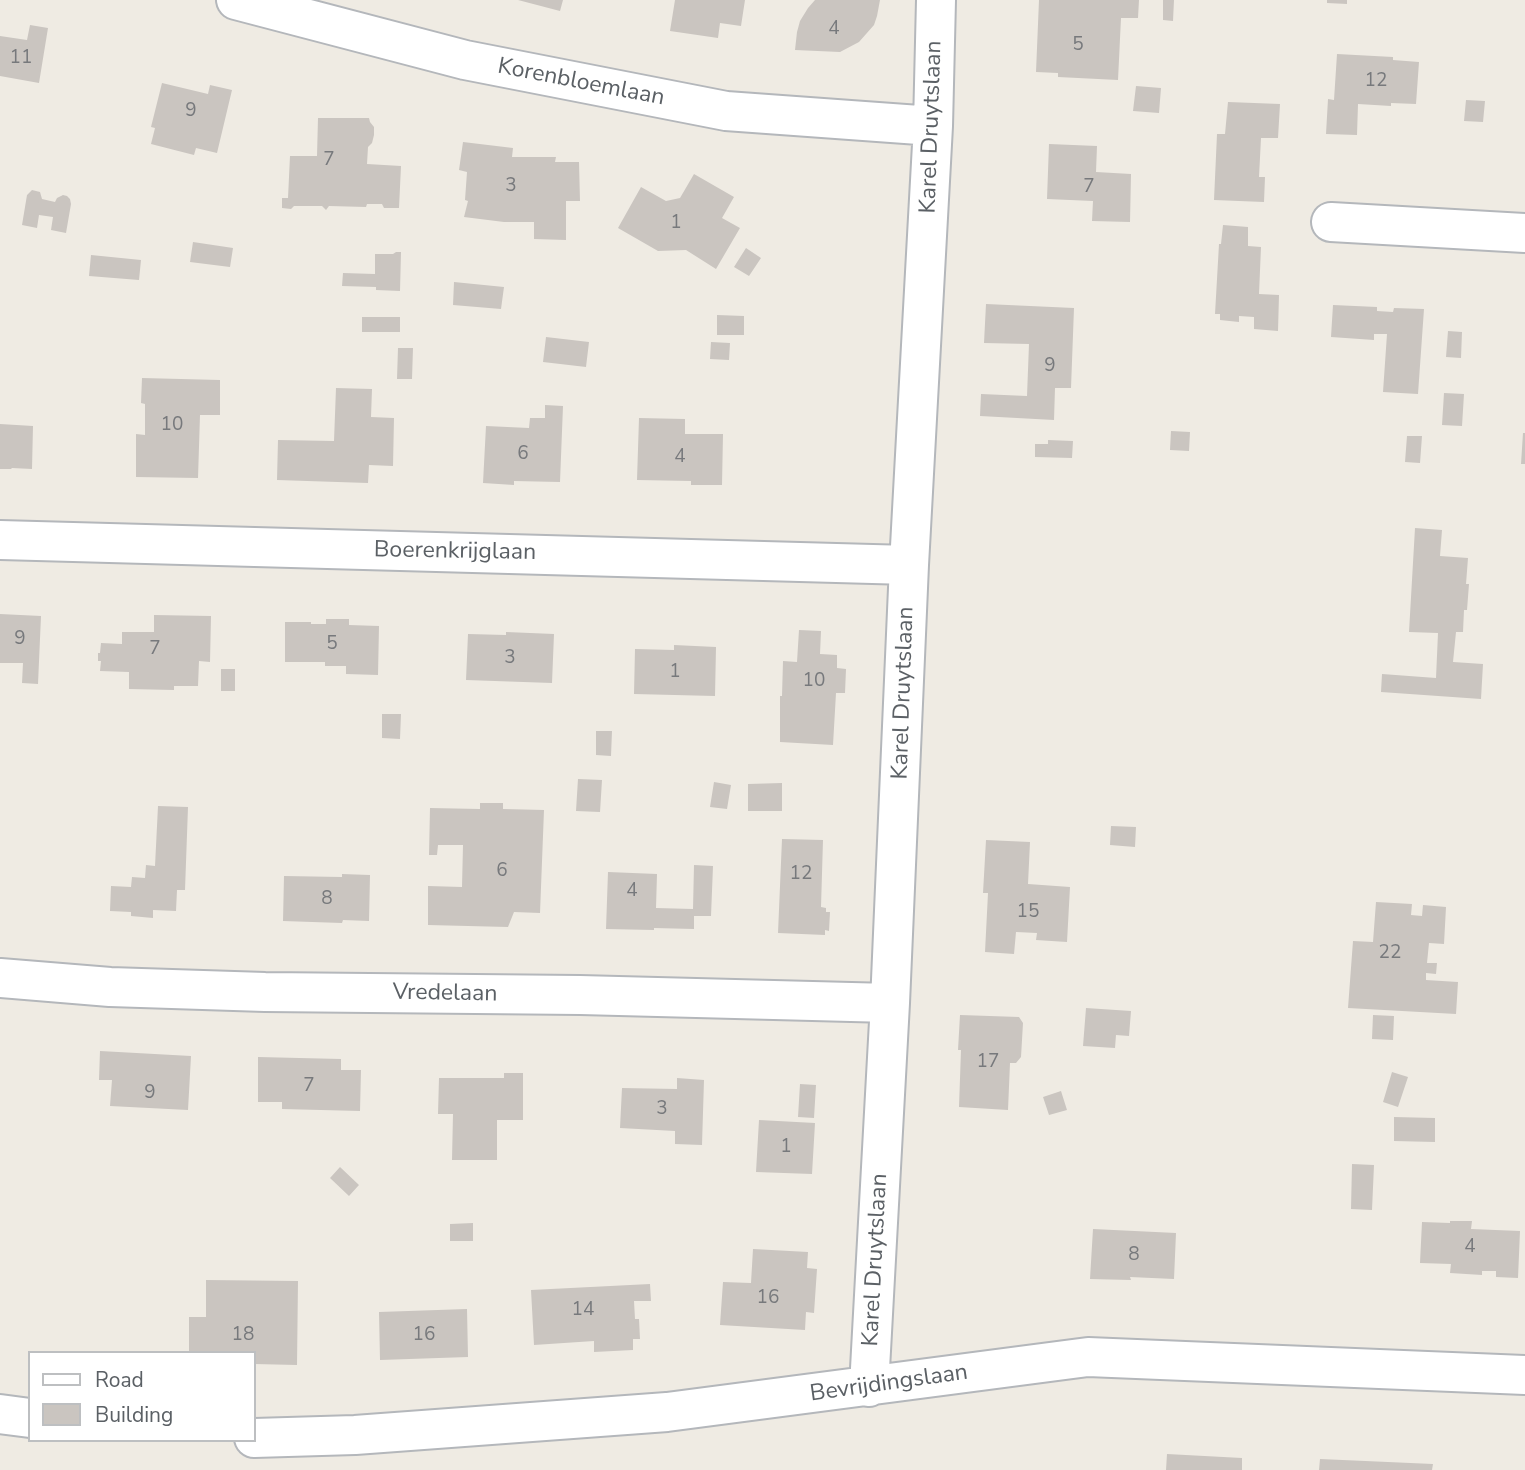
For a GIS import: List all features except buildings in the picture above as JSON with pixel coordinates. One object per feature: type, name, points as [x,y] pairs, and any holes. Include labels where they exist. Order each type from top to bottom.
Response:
[{"type":"street","name":"Korenbloemlaan","points":[[236,0],[465,60],[726,111],[933,127]]},
{"type":"street","name":"Karel Druytslaan","points":[[869,1387],[933,127],[936,0]]},
{"type":"street","points":[[1331,222],[1525,233]]},
{"type":"street","name":"Boerenkrijglaan","points":[[0,540],[909,565]]},
{"type":"street","name":"Vredelaan","points":[[0,978],[175,989],[890,1003]]},
{"type":"street","name":"Bevrijdingslaan","points":[[256,1438],[355,1435],[667,1412],[1088,1357],[1525,1375]]},
{"type":"street","points":[[0,1415],[28,1418]]}]
